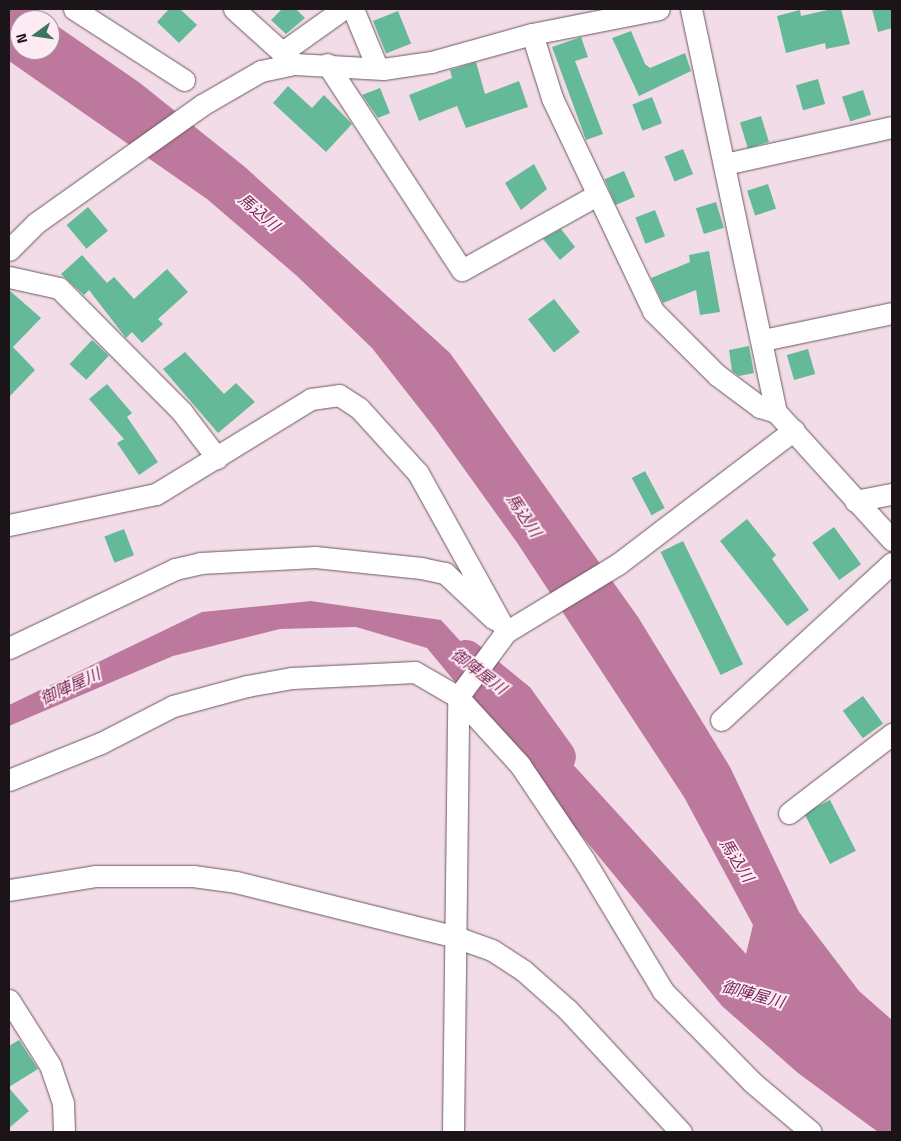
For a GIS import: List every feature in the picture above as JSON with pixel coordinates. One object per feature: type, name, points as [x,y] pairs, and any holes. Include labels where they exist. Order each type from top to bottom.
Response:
[{"type":"street","points":[[74,9],[184,80]]},
{"type":"street","points":[[234,9],[289,57],[327,64],[377,67],[431,62],[532,34],[660,9]]},
{"type":"street","points":[[9,250],[36,223],[106,177],[202,105],[241,79],[289,57],[343,9]]},
{"type":"street","points":[[353,9],[377,67]]},
{"type":"street","points":[[692,9],[763,340],[776,412]]},
{"type":"street","points":[[532,34],[552,98],[596,195],[661,321],[717,375],[760,407],[776,412],[892,540]]},
{"type":"street","points":[[327,64],[462,270],[596,195]]},
{"type":"street","points":[[725,164],[892,127]]},
{"type":"street","points":[[9,276],[59,288],[139,365],[217,458]]},
{"type":"street","points":[[763,340],[892,313]]},
{"type":"street","points":[[9,525],[156,494],[311,399],[339,396],[360,408],[418,472],[513,628]]},
{"type":"street","points":[[453,1132],[453,936],[458,697],[513,628],[618,564],[794,430]]},
{"type":"street","points":[[855,501],[892,494]]},
{"type":"street","points":[[9,648],[175,569],[315,557],[445,573],[513,628]]},
{"type":"street","points":[[721,720],[892,563]]},
{"type":"street","points":[[9,780],[101,743],[173,706],[247,686],[292,678],[415,672],[458,697],[538,791],[663,991],[752,1082],[811,1132]]},
{"type":"street","points":[[788,813],[892,734]]},
{"type":"street","points":[[9,890],[95,876],[193,876],[236,882],[453,936],[492,950],[524,971],[567,1010],[681,1132]]},
{"type":"street","points":[[9,1000],[50,1065],[63,1103],[64,1132]]},
{"type":"water","name":"馬込川","points":[[9,9],[31,9],[33,10],[10,10],[10,60],[60,60],[60,28],[140,83],[245,167],[450,353],[638,617],[730,767],[799,912],[859,991],[892,1020],[892,1132],[878,1132],[798,1073],[722,1006],[427,648],[356,627],[280,629],[173,656],[9,726],[9,705],[202,612],[311,601],[441,620],[746,954],[753,925],[684,797],[518,544],[434,427],[372,348],[297,276],[207,199],[9,61]]},
{"type":"building","points":[[169,9],[180,9],[197,25],[179,43],[157,22]]},
{"type":"building","points":[[282,9],[296,9],[305,18],[286,34],[271,20]]},
{"type":"building","points":[[832,9],[841,9],[850,44],[826,49],[825,43],[786,53],[777,16],[800,10],[801,16]]},
{"type":"building","points":[[872,9],[892,9],[892,28],[878,32]]},
{"type":"building","points":[[398,11],[411,43],[386,54],[373,21]]},
{"type":"building","points":[[631,31],[645,64],[650,68],[685,53],[691,71],[639,96],[612,38]]},
{"type":"building","points":[[581,37],[588,57],[575,61],[603,134],[586,140],[552,47]]},
{"type":"building","points":[[476,62],[485,94],[519,81],[528,107],[466,128],[457,106],[419,121],[409,95],[452,78],[450,70]]},
{"type":"building","points":[[818,79],[825,104],[803,110],[796,85]]},
{"type":"building","points":[[288,86],[312,108],[324,95],[352,124],[326,152],[273,103]]},
{"type":"building","points":[[380,88],[390,113],[378,118],[362,95]]},
{"type":"building","points":[[863,90],[871,115],[850,122],[842,97]]},
{"type":"building","points":[[652,97],[662,123],[642,131],[632,105]]},
{"type":"building","points":[[761,116],[769,142],[748,148],[740,122]]},
{"type":"building","points":[[683,149],[693,174],[675,182],[664,156]]},
{"type":"building","points":[[534,164],[547,189],[521,210],[505,183]]},
{"type":"building","points":[[624,171],[635,197],[616,205],[605,179]]},
{"type":"building","points":[[768,184],[776,209],[755,216],[747,191]]},
{"type":"building","points":[[716,202],[724,228],[704,234],[696,208]]},
{"type":"building","points":[[88,207],[108,231],[86,249],[67,225]]},
{"type":"building","points":[[655,210],[665,236],[645,244],[635,218]]},
{"type":"building","points":[[561,229],[575,247],[560,260],[543,239]]},
{"type":"building","points":[[709,251],[720,312],[700,315],[696,290],[663,303],[651,278],[690,262],[689,255]]},
{"type":"building","points":[[82,255],[107,283],[114,277],[134,299],[167,269],[188,292],[158,319],[163,324],[142,343],[132,332],[126,338],[89,290],[84,295],[61,274]]},
{"type":"building","points":[[9,290],[41,318],[13,347],[35,370],[9,397]]},
{"type":"building","points":[[554,299],[580,332],[554,352],[528,319]]},
{"type":"building","points":[[92,340],[109,356],[86,380],[69,364]]},
{"type":"building","points":[[749,346],[754,373],[739,376],[732,371],[729,350]]},
{"type":"building","points":[[808,349],[815,374],[794,380],[787,355]]},
{"type":"building","points":[[185,352],[224,394],[236,383],[255,402],[218,433],[163,369]]},
{"type":"building","points":[[107,384],[132,413],[127,417],[158,462],[139,475],[117,443],[124,439],[89,399]]},
{"type":"building","points":[[645,471],[665,508],[651,515],[632,478]]},
{"type":"building","points":[[747,519],[776,555],[772,559],[809,610],[787,626],[720,541]]},
{"type":"building","points":[[834,527],[861,564],[839,580],[812,543]]},
{"type":"building","points":[[124,529],[134,555],[114,563],[104,537]]},
{"type":"building","points":[[683,541],[743,664],[721,675],[661,552]]},
{"type":"building","points":[[863,696],[883,724],[863,738],[843,711]]},
{"type":"building","points":[[830,800],[856,851],[830,864],[804,813]]},
{"type":"building","points":[[19,1040],[38,1069],[9,1087],[9,1046]]},
{"type":"building","points":[[9,1088],[29,1111],[9,1128]]},
{"type":"waterway","name":"御陣屋川","points":[[466,658],[517,700],[558,757]]}]
